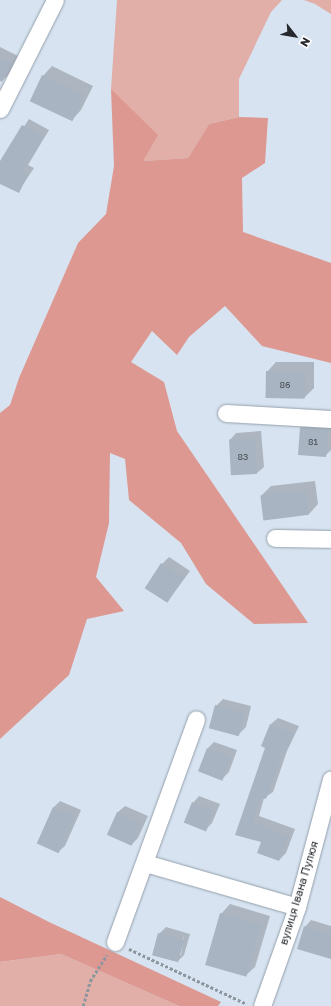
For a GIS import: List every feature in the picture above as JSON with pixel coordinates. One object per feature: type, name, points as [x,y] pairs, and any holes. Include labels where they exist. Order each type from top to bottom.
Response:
[{"type":"street","points":[[0,109],[55,1]]},
{"type":"street","points":[[226,413],[331,419]]},
{"type":"street","points":[[275,538],[331,539]]},
{"type":"street","points":[[115,942],[146,863],[196,719]]},
{"type":"street","name":"вулиця Івана Пулюя","points":[[262,1006],[297,907],[331,779]]},
{"type":"street","points":[[146,863],[297,907]]},
{"type":"path","points":[[83,1006],[90,981],[115,942],[251,1006]]},
{"type":"shaded area","points":[[117,0],[282,0],[271,12],[239,79],[239,117],[209,124],[188,158],[143,161],[111,89]]},
{"type":"shaded area","points":[[304,0],[331,0],[331,14],[315,4]]},
{"type":"shaded area","points":[[111,89],[158,135],[143,161],[188,158],[209,124],[239,117],[268,118],[265,163],[242,178],[243,232],[331,263],[331,363],[262,346],[225,306],[189,337],[177,355],[152,331],[131,362],[164,382],[177,431],[308,623],[254,624],[206,584],[181,543],[129,500],[125,459],[110,453],[109,523],[96,577],[124,611],[87,619],[69,675],[0,739],[0,413],[10,405],[19,378],[78,243],[106,214],[114,166]]},
{"type":"shaded area","points":[[0,897],[49,922],[221,1002],[218,1006],[179,1006],[61,954],[0,962]]},
{"type":"shaded area","points":[[61,954],[179,1006],[0,1006],[0,962]]},
{"type":"building","points":[[0,57],[12,63],[2,82],[0,81]]},
{"type":"building","points":[[42,75],[85,95],[72,121],[30,101]]},
{"type":"building","points":[[22,125],[43,137],[22,172],[28,175],[19,193],[0,184],[0,161]]},
{"type":"building","points":[[266,371],[305,372],[305,399],[266,398]]},
{"type":"building","points":[[300,427],[328,429],[326,457],[298,455]]},
{"type":"building","points":[[255,438],[257,474],[231,475],[229,439]]},
{"type":"building","points":[[306,490],[309,515],[263,520],[260,496]]},
{"type":"building","points":[[161,563],[184,578],[167,603],[145,588]]},
{"type":"building","points":[[215,705],[245,713],[239,736],[209,728]]},
{"type":"building","points":[[270,724],[293,733],[284,755],[282,755],[266,799],[260,797],[253,823],[289,836],[279,861],[257,853],[261,842],[235,835],[265,748],[261,746]]},
{"type":"building","points":[[207,748],[231,757],[222,781],[198,771]]},
{"type":"building","points":[[192,802],[214,811],[206,831],[184,822]]},
{"type":"building","points":[[53,807],[75,817],[59,853],[37,844]]},
{"type":"building","points":[[117,812],[142,823],[131,846],[107,835]]},
{"type":"building","points":[[220,913],[261,925],[246,977],[205,965]]},
{"type":"building","points":[[304,926],[331,935],[331,959],[297,949]]},
{"type":"building","points":[[158,933],[184,940],[178,962],[152,955]]}]
